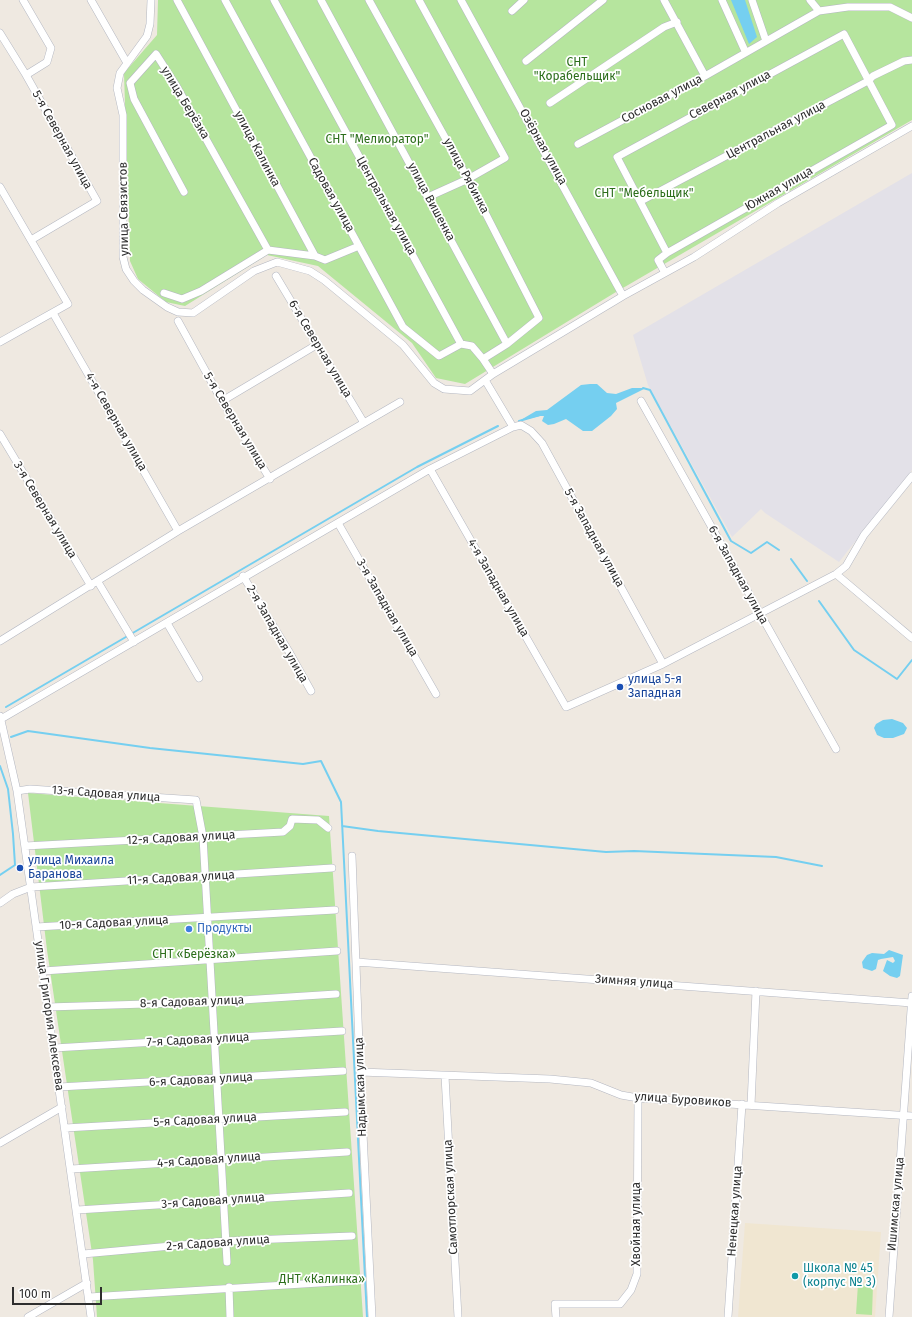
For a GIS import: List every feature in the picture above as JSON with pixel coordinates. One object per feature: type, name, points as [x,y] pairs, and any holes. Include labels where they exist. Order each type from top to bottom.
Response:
[{"type":"street","points":[[23,0],[51,48],[47,62],[26,75]]},
{"type":"street","points":[[91,0],[127,63]]},
{"type":"street","name":"улица Связистов","points":[[151,0],[150,24],[147,36],[120,73],[117,88],[123,115],[123,257],[126,269],[134,281],[143,290],[167,307],[178,312],[193,313],[254,271],[277,262],[292,265],[310,271],[324,280],[402,345],[434,383],[444,389],[470,391],[485,380]]},
{"type":"street","name":"улица Калинка","points":[[177,0],[315,256]]},
{"type":"street","name":"Садовая улица","points":[[224,0],[358,246],[404,327],[439,356],[461,344]]},
{"type":"street","name":"Центральная улица","points":[[274,0],[461,344]]},
{"type":"street","name":"улица Вишенка","points":[[321,0],[507,344]]},
{"type":"street","name":"улица Рябинка","points":[[369,0],[468,179],[539,318],[507,344]]},
{"type":"street","points":[[419,0],[505,158],[468,179],[428,197]]},
{"type":"street","name":"Озёрная улица","points":[[461,0],[623,296]]},
{"type":"street","points":[[512,11],[524,0]]},
{"type":"street","points":[[526,61],[603,0]]},
{"type":"street","points":[[664,0],[706,76]]},
{"type":"street","points":[[722,0],[746,51]]},
{"type":"street","points":[[752,0],[766,41]]},
{"type":"street","points":[[810,0],[819,11],[848,7],[890,7],[912,18]]},
{"type":"street","points":[[887,0],[890,7]]},
{"type":"street","name":"Сосновая улица","points":[[578,144],[706,76],[746,51],[819,11]]},
{"type":"street","points":[[550,103],[664,27],[677,22]]},
{"type":"street","name":"5-я Северная улица","points":[[0,33],[26,75],[97,201],[31,240]]},
{"type":"street","name":"Северная улица","points":[[641,201],[617,156],[844,34],[868,81]]},
{"type":"street","name":"улица Берёзка","points":[[184,192],[134,99],[130,83],[156,54],[177,87],[268,250]]},
{"type":"street","name":"Центральная улица","points":[[641,201],[868,81],[873,76],[904,60],[912,60]]},
{"type":"street","name":"Южная улица","points":[[667,253],[892,125],[868,81]]},
{"type":"street","points":[[1,718],[430,469],[513,427],[485,380],[623,296],[694,257],[778,203],[912,126]]},
{"type":"street","points":[[0,186],[68,304],[1,340]]},
{"type":"street","points":[[641,201],[667,253],[658,260],[665,272]]},
{"type":"street","points":[[164,293],[182,299],[201,291],[268,250],[315,256],[325,260],[358,246]]},
{"type":"street","name":"6-я Северная улица","points":[[276,276],[364,423]]},
{"type":"street","name":"4-я Северная улица","points":[[53,313],[178,532]]},
{"type":"street","name":"5-я Северная улица","points":[[178,321],[222,401],[270,479]]},
{"type":"street","points":[[222,401],[318,344]]},
{"type":"street","points":[[461,344],[472,346],[493,374]]},
{"type":"street","points":[[483,360],[507,344]]},
{"type":"street","name":"6-я Западная улица","points":[[641,401],[836,749]]},
{"type":"street","points":[[0,641],[178,532],[400,402]]},
{"type":"street","name":"5-я Западная улица","points":[[513,427],[521,425],[531,431],[542,443],[663,664]]},
{"type":"street","name":"3-я Северная улица","points":[[0,434],[91,586]]},
{"type":"street","name":"4-я Западная улица","points":[[430,469],[566,707],[663,664]]},
{"type":"street","points":[[663,664],[836,574],[846,566],[864,535],[912,476]]},
{"type":"street","name":"3-я Западная улица","points":[[338,522],[436,694]]},
{"type":"street","points":[[836,574],[912,638]]},
{"type":"street","name":"2-я Западная улица","points":[[244,576],[288,650],[310,691]]},
{"type":"street","points":[[98,582],[134,642]]},
{"type":"street","points":[[166,623],[199,678]]},
{"type":"street","name":"улица Григория Алексеева","points":[[1,718],[17,791],[91,1317]]},
{"type":"street","name":"13-я Садовая улица","points":[[17,791],[30,789],[196,800],[203,837]]},
{"type":"street","name":"12-я Садовая улица","points":[[25,846],[283,832],[290,826],[292,819],[318,820],[328,828]]},
{"type":"street","points":[[203,837],[211,1002],[217,1079],[227,1262]]},
{"type":"street","name":"Надымская улица","points":[[352,856],[360,1072],[372,1317]]},
{"type":"street","name":"11-я Садовая улица","points":[[31,887],[332,868]]},
{"type":"street","points":[[0,903],[13,894],[31,887]]},
{"type":"street","name":"10-я Садовая улица","points":[[36,927],[335,910]]},
{"type":"street","points":[[43,971],[337,951]]},
{"type":"street","name":"Зимняя улица","points":[[356,962],[912,1001]]},
{"type":"street","points":[[751,1105],[756,991]]},
{"type":"street","name":"8-я Садовая улица","points":[[48,1007],[211,1002],[336,994]]},
{"type":"street","name":"Ишимская улица","points":[[889,1317],[912,1001]]},
{"type":"street","name":"7-я Садовая улица","points":[[54,1048],[342,1031]]},
{"type":"street","name":"6-я Садовая улица","points":[[59,1087],[342,1071]]},
{"type":"street","name":"улица Буровиков","points":[[360,1072],[445,1076],[515,1077],[578,1081],[591,1083],[621,1095],[638,1098],[912,1116]]},
{"type":"street","name":"Самотлорская улица","points":[[445,1076],[458,1317]]},
{"type":"street","name":"Хвойная улица","points":[[556,1317],[555,1304],[620,1304],[633,1285],[637,1274],[638,1098]]},
{"type":"street","name":"Ненецкая улица","points":[[728,1317],[742,1104]]},
{"type":"street","points":[[0,1143],[62,1107]]},
{"type":"street","name":"5-я Садовая улица","points":[[65,1128],[345,1112]]},
{"type":"street","name":"4-я Садовая улица","points":[[71,1169],[347,1152]]},
{"type":"street","name":"3-я Садовая улица","points":[[77,1210],[349,1193]]},
{"type":"street","name":"2-я Садовая улица","points":[[83,1254],[226,1241],[352,1236]]},
{"type":"street","points":[[89,1297],[228,1287],[352,1281]]},
{"type":"street","points":[[28,1317],[87,1283]]},
{"type":"street","points":[[228,1287],[230,1317]]},
{"type":"shaded area","points":[[912,173],[912,470],[839,562],[761,509],[732,537],[648,385],[633,335]]},
{"type":"shaded area","points":[[745,1223],[881,1232],[875,1317],[738,1317]]},
{"type":"green space","name":"СНТ \"Мелиоратор\"","points":[[158,0],[912,0],[912,120],[616,292],[465,384],[436,378],[412,343],[318,266],[267,255],[185,306],[166,302],[138,279],[130,261],[124,73],[157,35]]},
{"type":"green space","name":"СНТ «Берёзка»","points":[[28,793],[329,816],[363,1317],[97,1317],[93,1260],[47,950]]},
{"type":"green space","points":[[858,1284],[873,1285],[872,1315],[856,1314]]},
{"type":"water","points":[[731,0],[745,0],[757,37],[749,44]]},
{"type":"water","points":[[597,384],[607,393],[616,394],[632,388],[646,388],[616,403],[617,409],[611,416],[592,431],[583,431],[566,419],[548,425],[542,421],[544,416],[519,421],[536,411],[547,410],[581,385]]},
{"type":"water","points":[[892,719],[903,723],[907,728],[904,734],[893,738],[884,738],[877,735],[874,728],[876,724],[883,720]]},
{"type":"water","points":[[889,950],[903,955],[900,976],[897,978],[890,976],[883,971],[887,960],[893,963],[895,961],[893,957],[878,960],[876,969],[872,971],[863,968],[862,962],[867,955],[872,953],[884,954]]},
{"type":"waterway","points":[[643,388],[650,390],[731,541],[751,553],[767,542],[779,550]]},
{"type":"waterway","points":[[519,421],[540,415]]},
{"type":"waterway","points":[[6,707],[417,467],[498,426]]},
{"type":"waterway","points":[[791,559],[807,581]]},
{"type":"waterway","points":[[819,601],[854,650],[897,679],[912,660]]},
{"type":"waterway","points":[[11,737],[28,731],[150,748],[303,764],[321,761],[341,802],[367,1317]]},
{"type":"waterway","points":[[0,766],[8,789],[15,865],[0,875]]},
{"type":"waterway","points":[[342,826],[378,831],[606,852],[634,851],[776,857],[822,866]]},
{"type":"place","name":"улица 5-я Западная","points":[[620,687]]},
{"type":"place","name":"улица Михаила Баранова","points":[[20,868]]},
{"type":"place","name":"Продукты","points":[[189,929]]},
{"type":"place","name":"Школа № 45 (корпус № 3)","points":[[795,1276]]},
{"type":"park label","name":"СНТ \"Корабельщик\"","points":[[577,70]]},
{"type":"park label","name":"СНТ \"Мебельщик\"","points":[[644,194]]},
{"type":"park label","name":"ДНТ «Калинка»","points":[[322,1280]]}]
